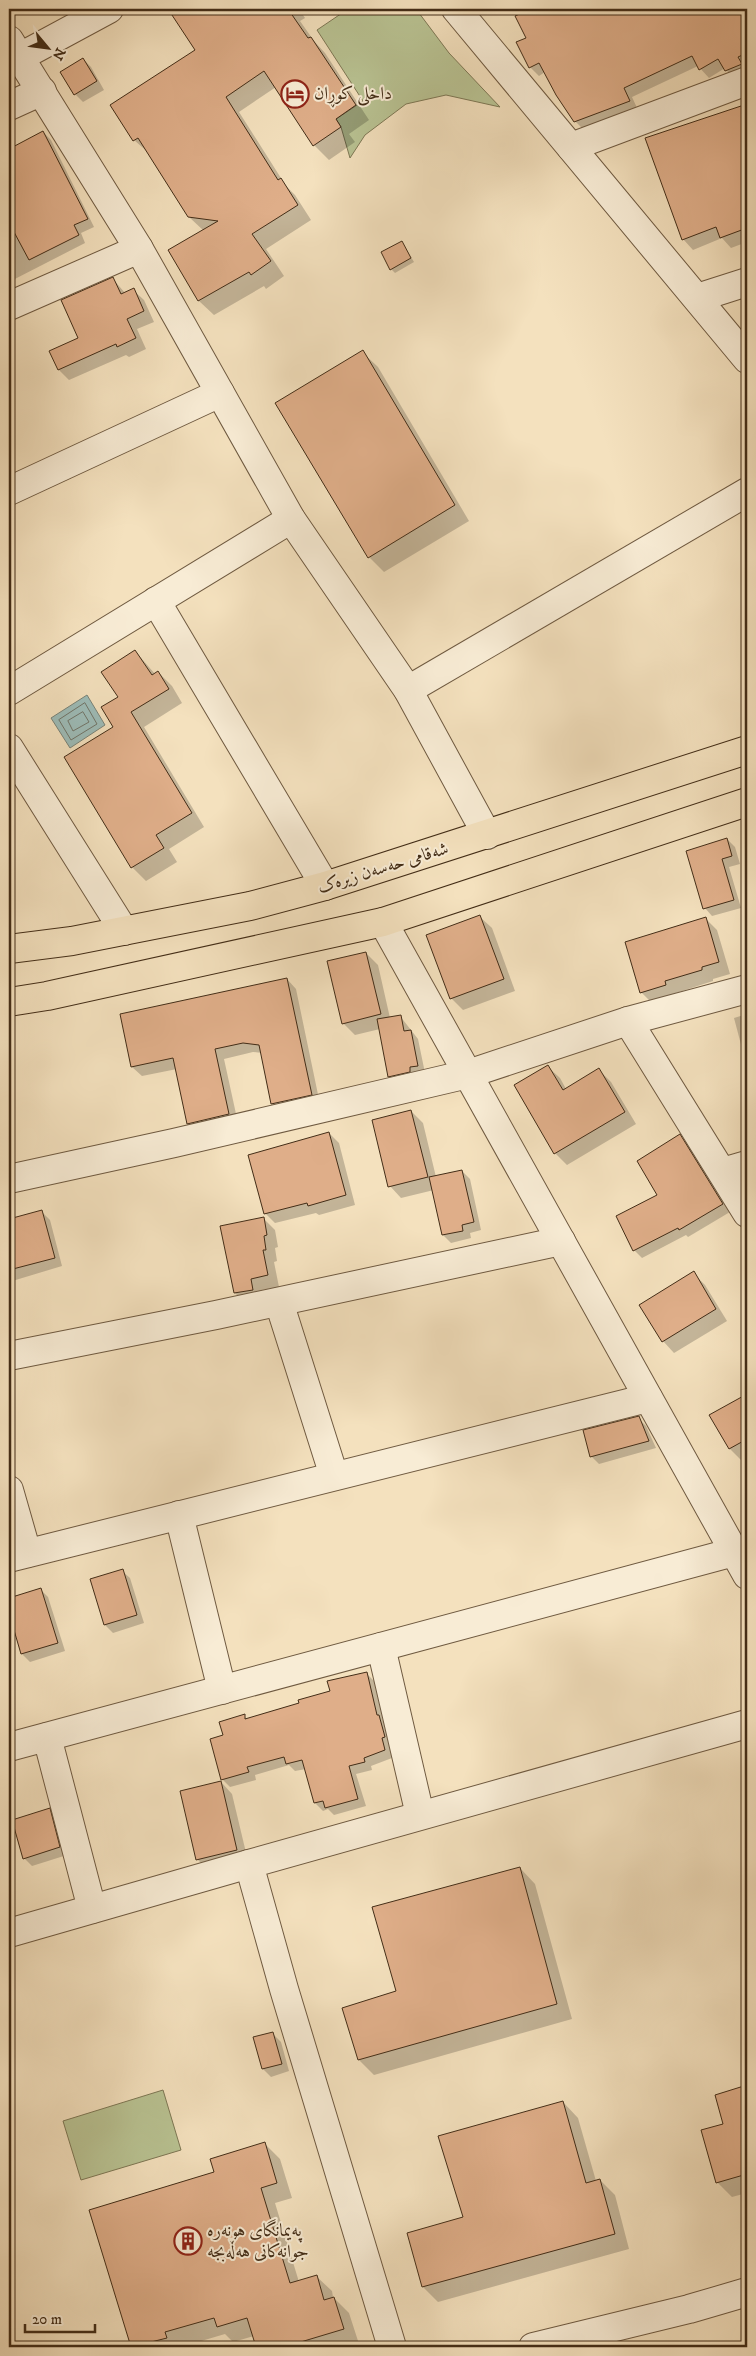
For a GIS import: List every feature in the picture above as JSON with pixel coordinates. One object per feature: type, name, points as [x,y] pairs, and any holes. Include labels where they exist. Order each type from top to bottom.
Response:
[{"type":"main road","name":"شەقامی حەسەن زیرەک","points":[[9,949],[72,941],[250,906],[325,886],[747,750]]},
{"type":"main road","points":[[9,1002],[46,996],[383,922],[747,802]]},
{"type":"street","points":[[110,9],[15,48],[139,249],[291,519],[408,690],[487,835]]},
{"type":"street","points":[[456,9],[747,359]]},
{"type":"street","points":[[571,147],[747,82]]},
{"type":"street","points":[[9,106],[42,91]]},
{"type":"street","points":[[9,306],[139,249]]},
{"type":"street","points":[[696,298],[747,282]]},
{"type":"street","points":[[9,491],[220,393]]},
{"type":"street","points":[[408,690],[747,492]]},
{"type":"street","points":[[9,691],[291,519]]},
{"type":"street","points":[[156,601],[325,886]]},
{"type":"street","points":[[9,748],[124,931]]},
{"type":"street","points":[[383,922],[747,1575]]},
{"type":"street","points":[[9,1179],[174,1143],[468,1074],[628,1021],[747,989]]},
{"type":"street","points":[[628,1021],[735,1168],[747,1213]]},
{"type":"street","points":[[9,1356],[279,1302],[561,1241]]},
{"type":"street","points":[[279,1302],[334,1476]]},
{"type":"street","points":[[9,1490],[18,1556],[648,1398]]},
{"type":"street","points":[[179,1515],[222,1690]]},
{"type":"street","points":[[9,1747],[734,1552]]},
{"type":"street","points":[[381,1647],[420,1815]]},
{"type":"street","points":[[9,1933],[420,1815],[747,1724]]},
{"type":"street","points":[[48,1737],[92,1909]]},
{"type":"street","points":[[249,1864],[284,1989],[392,2347]]},
{"type":"street","points":[[533,2347],[689,2309],[747,2292]]},
{"type":"green space","points":[[348,9],[416,9],[449,53],[500,107],[446,95],[406,104],[365,135],[350,158],[341,127],[336,119],[363,101],[317,30]]},
{"type":"green space","points":[[163,2090],[181,2150],[81,2180],[63,2121]]},
{"type":"water","points":[[87,695],[105,725],[70,748],[51,718]]},
{"type":"building","points":[[168,9],[288,9],[308,38],[311,37],[356,105],[336,119],[341,127],[313,146],[264,71],[226,97],[278,180],[281,178],[298,205],[252,234],[271,261],[251,275],[249,272],[198,301],[168,250],[218,221],[188,217],[138,138],[133,141],[110,105],[195,50]]},
{"type":"building","points":[[531,9],[747,9],[747,53],[738,57],[742,64],[725,71],[718,59],[699,70],[692,56],[624,88],[630,101],[574,122],[556,95],[539,63],[529,68],[516,42],[526,38],[515,16]]},
{"type":"building","points":[[83,58],[97,81],[74,95],[60,72]]},
{"type":"building","points":[[747,104],[747,228],[720,238],[716,227],[682,240],[645,138]]},
{"type":"building","points":[[43,131],[88,219],[74,225],[79,235],[29,260],[14,232],[9,235],[9,149]]},
{"type":"building","points":[[402,241],[411,258],[390,270],[381,252]]},
{"type":"building","points":[[113,277],[121,294],[134,288],[144,311],[127,319],[136,338],[117,347],[116,344],[58,370],[49,351],[78,338],[61,300]]},
{"type":"building","points":[[363,350],[455,505],[368,558],[275,403]]},
{"type":"building","points":[[135,650],[152,675],[158,671],[169,689],[131,712],[192,813],[156,835],[164,848],[131,868],[64,757],[113,727],[101,707],[118,697],[101,672]]},
{"type":"building","points":[[727,838],[732,856],[722,859],[734,900],[703,909],[686,851]]},
{"type":"building","points":[[480,915],[504,979],[450,999],[426,935]]},
{"type":"building","points":[[706,917],[719,962],[702,967],[702,970],[665,981],[666,985],[640,993],[625,942]]},
{"type":"building","points":[[366,952],[381,1014],[342,1024],[327,961]]},
{"type":"building","points":[[287,978],[312,1095],[271,1104],[259,1045],[243,1043],[215,1049],[229,1114],[187,1124],[173,1058],[131,1067],[120,1014]]},
{"type":"building","points":[[401,1015],[404,1031],[411,1030],[418,1066],[410,1067],[410,1072],[388,1077],[377,1019]]},
{"type":"building","points":[[548,1065],[563,1090],[599,1068],[625,1112],[554,1154],[514,1085]]},
{"type":"building","points":[[411,1110],[428,1177],[388,1187],[372,1120]]},
{"type":"building","points":[[329,1132],[346,1195],[308,1206],[307,1203],[264,1214],[248,1155]]},
{"type":"building","points":[[680,1134],[723,1204],[679,1230],[678,1228],[633,1251],[616,1216],[657,1195],[637,1161]]},
{"type":"building","points":[[462,1170],[474,1222],[462,1225],[463,1231],[442,1235],[429,1177]]},
{"type":"building","points":[[42,1210],[55,1258],[9,1270],[9,1219]]},
{"type":"building","points":[[264,1217],[267,1235],[264,1236],[266,1250],[263,1250],[268,1275],[251,1279],[253,1290],[234,1293],[220,1226]]},
{"type":"building","points":[[694,1271],[716,1309],[662,1342],[639,1305]]},
{"type":"building","points":[[747,1394],[747,1439],[729,1449],[709,1415]]},
{"type":"building","points":[[639,1416],[649,1441],[590,1457],[583,1430]]},
{"type":"building","points":[[123,1569],[137,1615],[104,1625],[90,1579]]},
{"type":"building","points":[[41,1588],[58,1643],[21,1654],[9,1613],[9,1598]]},
{"type":"building","points":[[367,1672],[377,1715],[379,1715],[385,1737],[382,1738],[385,1750],[364,1758],[365,1762],[349,1766],[358,1799],[325,1808],[323,1801],[314,1803],[302,1760],[286,1764],[284,1757],[247,1767],[249,1772],[221,1780],[210,1739],[223,1735],[219,1722],[245,1714],[245,1719],[299,1703],[298,1700],[330,1691],[327,1681]]},
{"type":"building","points":[[221,1781],[237,1850],[196,1860],[180,1791]]},
{"type":"building","points":[[50,1808],[60,1847],[23,1859],[12,1820]]},
{"type":"building","points":[[520,1867],[557,2004],[358,2060],[342,2008],[396,1991],[372,1907]]},
{"type":"building","points":[[273,2032],[282,2064],[262,2069],[253,2037]]},
{"type":"building","points":[[747,2085],[747,2174],[716,2183],[701,2130],[723,2124],[715,2095]]},
{"type":"building","points":[[563,2101],[586,2183],[600,2179],[615,2234],[422,2287],[407,2233],[463,2217],[438,2136]]},
{"type":"building","name":"پەیمانگای هونەرە جوانەکانی هەڵەبجە","points":[[265,2142],[277,2183],[261,2188],[290,2283],[317,2275],[324,2300],[334,2297],[344,2329],[284,2347],[256,2347],[247,2318],[217,2327],[214,2318],[165,2332],[167,2338],[131,2347],[89,2210],[214,2172],[210,2159]]},
{"type":"place","name":"داخلی کوڕان","points":[[295,94]]},
{"type":"place","name":"پەیمانگای هونەرە جوانەکانی هەڵەبجە","points":[[188,2241]]}]
